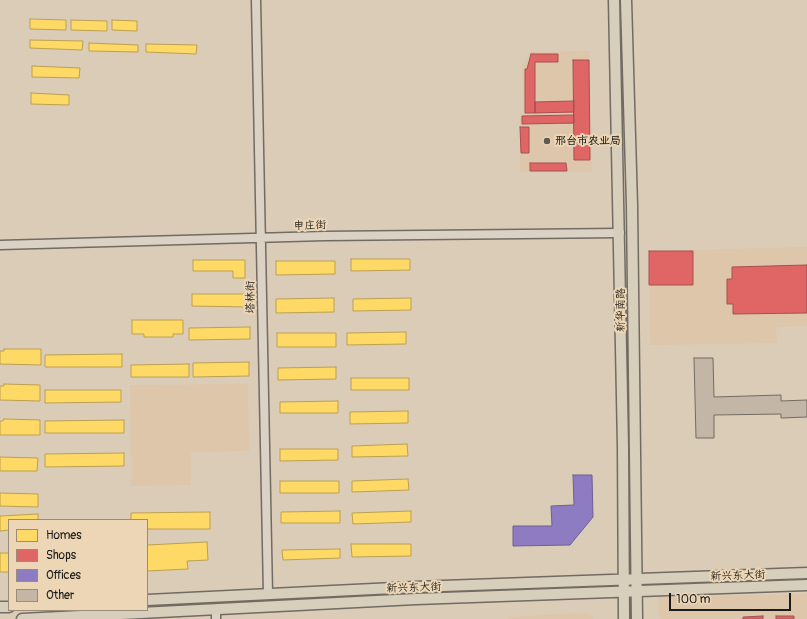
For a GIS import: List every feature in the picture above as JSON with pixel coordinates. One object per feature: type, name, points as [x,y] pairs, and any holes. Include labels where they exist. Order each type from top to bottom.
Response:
[{"type":"main road","name":"新华南路","points":[[614,0],[620,233],[624,619]]},
{"type":"main road","name":"新华南路","points":[[626,0],[632,205],[636,619]]},
{"type":"main road","name":"新兴东大街","points":[[148,600],[623,579],[807,573]]},
{"type":"main road","name":"新兴东大街","points":[[22,619],[216,614],[416,599],[807,585]]},
{"type":"street","name":"塔林街","points":[[256,0],[268,594]]},
{"type":"street","name":"申庄街","points":[[0,245],[261,238],[620,233]]},
{"type":"shaded area","points":[[590,51],[592,172],[520,172],[520,114],[523,113],[522,67],[530,52]]},
{"type":"shaded area","points":[[807,247],[807,326],[776,327],[777,343],[650,345],[649,251]]},
{"type":"shaded area","points":[[248,384],[249,451],[191,452],[191,485],[131,486],[130,385]]},
{"type":"shaded area","points":[[807,594],[807,619],[659,619],[658,597]]},
{"type":"shaded area","points":[[586,613],[594,619],[508,619],[508,617]]},
{"type":"building: Homes","points":[[30,19],[66,20],[66,30],[30,29]]},
{"type":"building: Homes","points":[[71,20],[107,21],[107,31],[71,30]]},
{"type":"building: Homes","points":[[112,20],[137,21],[137,31],[112,30]]},
{"type":"building: Homes","points":[[30,40],[83,41],[82,50],[30,48]]},
{"type":"building: Homes","points":[[89,43],[138,45],[138,52],[89,51]]},
{"type":"building: Homes","points":[[146,44],[197,45],[196,54],[146,52]]},
{"type":"building: Homes","points":[[32,66],[80,68],[79,78],[32,77]]},
{"type":"building: Homes","points":[[31,93],[69,95],[69,105],[31,104]]},
{"type":"building: Homes","points":[[351,259],[410,259],[410,270],[351,271]]},
{"type":"building: Homes","points":[[193,260],[245,260],[245,278],[233,278],[233,271],[193,271]]},
{"type":"building: Homes","points":[[276,261],[335,261],[335,274],[276,275]]},
{"type":"building: Homes","points":[[192,294],[249,294],[249,307],[192,306]]},
{"type":"building: Homes","points":[[334,298],[334,312],[276,313],[276,299]]},
{"type":"building: Homes","points":[[411,298],[411,310],[353,311],[353,299]]},
{"type":"building: Homes","points":[[132,320],[183,320],[183,334],[173,334],[173,337],[144,337],[144,334],[132,334]]},
{"type":"building: Homes","points":[[250,327],[250,339],[189,340],[189,328]]},
{"type":"building: Homes","points":[[406,332],[406,344],[347,345],[347,333]]},
{"type":"building: Homes","points":[[277,333],[336,333],[336,347],[277,347]]},
{"type":"building: Homes","points":[[4,349],[41,349],[41,365],[0,364],[0,351],[4,351]]},
{"type":"building: Homes","points":[[122,354],[122,367],[45,367],[45,355]]},
{"type":"building: Homes","points":[[249,362],[249,376],[193,377],[193,363]]},
{"type":"building: Homes","points":[[189,364],[189,377],[131,377],[131,365]]},
{"type":"building: Homes","points":[[336,367],[336,379],[278,380],[278,368]]},
{"type":"building: Homes","points":[[351,378],[409,378],[409,390],[351,390]]},
{"type":"building: Homes","points":[[4,384],[40,385],[40,401],[0,400],[0,386],[4,386]]},
{"type":"building: Homes","points":[[45,390],[121,390],[121,402],[45,403]]},
{"type":"building: Homes","points":[[338,401],[338,413],[280,413],[280,402]]},
{"type":"building: Homes","points":[[408,411],[408,423],[350,424],[350,412]]},
{"type":"building: Homes","points":[[4,419],[40,420],[40,435],[0,435],[0,421],[3,421]]},
{"type":"building: Homes","points":[[124,420],[124,433],[45,433],[45,421]]},
{"type":"building: Homes","points":[[407,444],[408,456],[352,457],[352,446]]},
{"type":"building: Homes","points":[[280,449],[338,449],[338,460],[280,461]]},
{"type":"building: Homes","points":[[124,453],[124,466],[45,467],[45,454]]},
{"type":"building: Homes","points":[[0,457],[38,458],[37,471],[0,471]]},
{"type":"building: Homes","points":[[408,479],[409,490],[352,492],[352,481]]},
{"type":"building: Homes","points":[[280,481],[339,481],[339,493],[280,493]]},
{"type":"building: Homes","points":[[0,493],[38,494],[38,507],[0,506]]},
{"type":"building: Homes","points":[[340,511],[340,523],[281,523],[281,512]]},
{"type":"building: Homes","points":[[411,511],[411,522],[353,524],[352,513]]},
{"type":"building: Homes","points":[[210,512],[210,529],[148,529],[148,519],[131,519],[131,513]]},
{"type":"building: Homes","points":[[38,514],[38,519],[8,519],[8,530],[0,531],[0,516]]},
{"type":"building: Homes","points":[[207,542],[208,560],[187,561],[188,569],[148,571],[148,545]]},
{"type":"building: Homes","points":[[351,544],[411,544],[411,556],[352,557]]},
{"type":"building: Homes","points":[[340,549],[340,558],[283,560],[282,550]]},
{"type":"building: Homes","points":[[0,553],[8,553],[8,572],[0,572]]},
{"type":"building: Shops","points":[[531,54],[558,54],[558,62],[535,62],[535,113],[525,113],[525,69],[527,69]]},
{"type":"building: Shops","points":[[573,60],[589,60],[590,160],[574,160]]},
{"type":"building: Shops","points":[[574,101],[574,112],[535,113],[535,102]]},
{"type":"building: Shops","points":[[574,115],[574,123],[522,124],[522,116]]},
{"type":"building: Shops","points":[[520,127],[529,127],[529,153],[521,153]]},
{"type":"building: Shops","points":[[530,163],[566,163],[567,171],[530,171]]},
{"type":"building: Shops","points":[[649,251],[693,251],[693,285],[649,285]]},
{"type":"building: Shops","points":[[807,265],[807,313],[733,314],[733,304],[727,304],[727,279],[732,279],[732,267]]},
{"type":"building: Shops","points":[[763,616],[763,619],[743,619],[743,617]]},
{"type":"building: Shops","points":[[776,616],[794,616],[794,619],[776,619]]},
{"type":"building: Offices","points":[[573,475],[592,475],[593,517],[570,545],[513,546],[513,526],[552,526],[551,506],[574,505]]},
{"type":"building: Other","points":[[694,358],[713,358],[714,397],[781,395],[781,401],[807,400],[807,417],[781,418],[781,414],[714,415],[714,438],[696,438]]},
{"type":"place","name":"邢台市农业局","points":[[547,141]]}]
